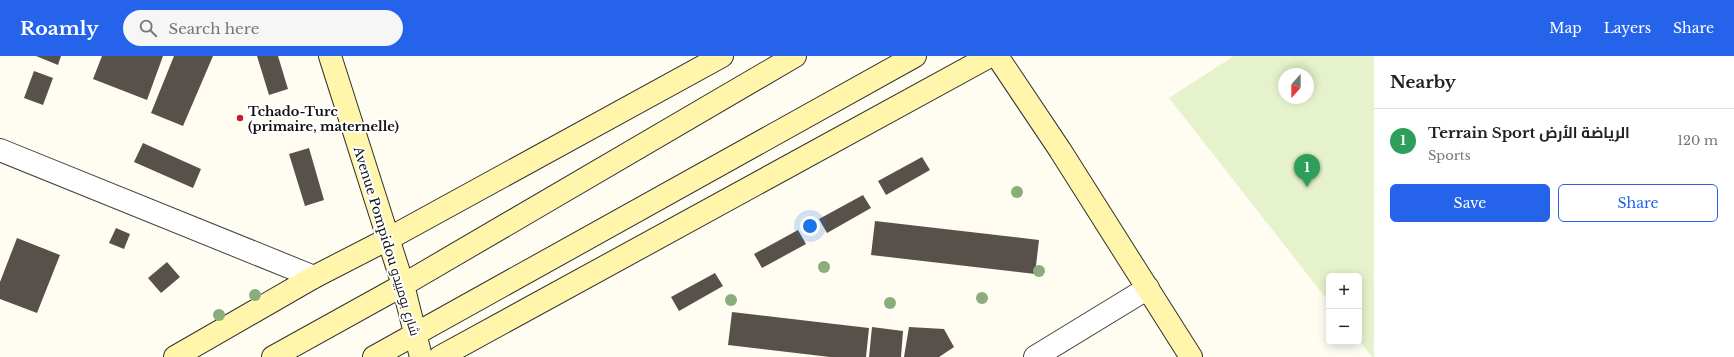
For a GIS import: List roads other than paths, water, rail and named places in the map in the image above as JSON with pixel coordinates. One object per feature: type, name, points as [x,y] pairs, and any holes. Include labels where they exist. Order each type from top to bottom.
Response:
[{"type":"street","name":"Avenue Pompidou شارع بومبيدو","points":[[330,56],[403,286],[421,357]]},
{"type":"street","points":[[175,357],[314,277],[388,239],[722,56]]},
{"type":"street","points":[[273,357],[403,286],[795,56]]},
{"type":"street","points":[[374,357],[915,56]]},
{"type":"street","points":[[440,357],[990,56]]},
{"type":"street","points":[[997,56],[1060,150],[1191,357]]},
{"type":"street","points":[[0,150],[314,277]]},
{"type":"street","points":[[1036,357],[1148,288]]},
{"type":"place","name":"Tchado-Turc (primaire, maternelle)","points":[[240,118]]},
{"type":"place","name":"Terrain Sport الرياضة الأرض","points":[[1307,187]]}]
